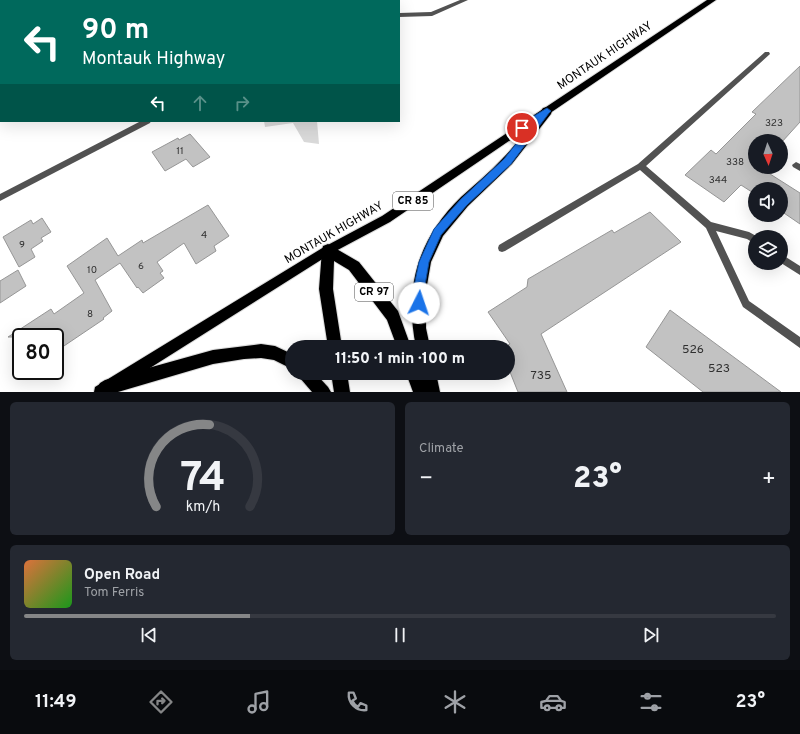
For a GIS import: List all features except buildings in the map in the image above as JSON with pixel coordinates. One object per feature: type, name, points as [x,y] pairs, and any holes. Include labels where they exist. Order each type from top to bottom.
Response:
[{"type":"highway","points":[[422,340],[419,328],[419,291],[424,262],[438,232],[464,202],[508,161],[547,111]]},
{"type":"highway","points":[[328,250],[326,289],[334,340]]},
{"type":"highway","name":"CR 97","points":[[328,250],[354,266],[392,316],[401,340]]},
{"type":"highway","points":[[102,390],[213,357],[253,352],[275,353],[285,358]]},
{"type":"highway","points":[[311,380],[323,392]]},
{"type":"highway","points":[[340,380],[342,392]]},
{"type":"highway","points":[[417,380],[421,392]]},
{"type":"highway","points":[[429,380],[432,392]]},
{"type":"main road","name":"MONTAUK HIGHWAY","points":[[102,390],[328,250],[386,219],[712,0]]},
{"type":"street","points":[[400,15],[432,14],[465,0]]},
{"type":"street","points":[[502,248],[641,166],[767,54]]},
{"type":"street","points":[[0,198],[145,122]]},
{"type":"street","points":[[641,166],[709,225],[746,304],[800,343]]},
{"type":"street","points":[[709,225],[748,235]]},
{"type":"street","points":[[788,263],[800,271]]},
{"type":"shaded area","points":[[264,122],[317,122],[319,144],[304,142],[293,123],[265,127]]},
{"type":"route","points":[[419,303],[419,291],[424,262],[438,232],[464,202],[508,161],[547,111],[522,128]]}]
